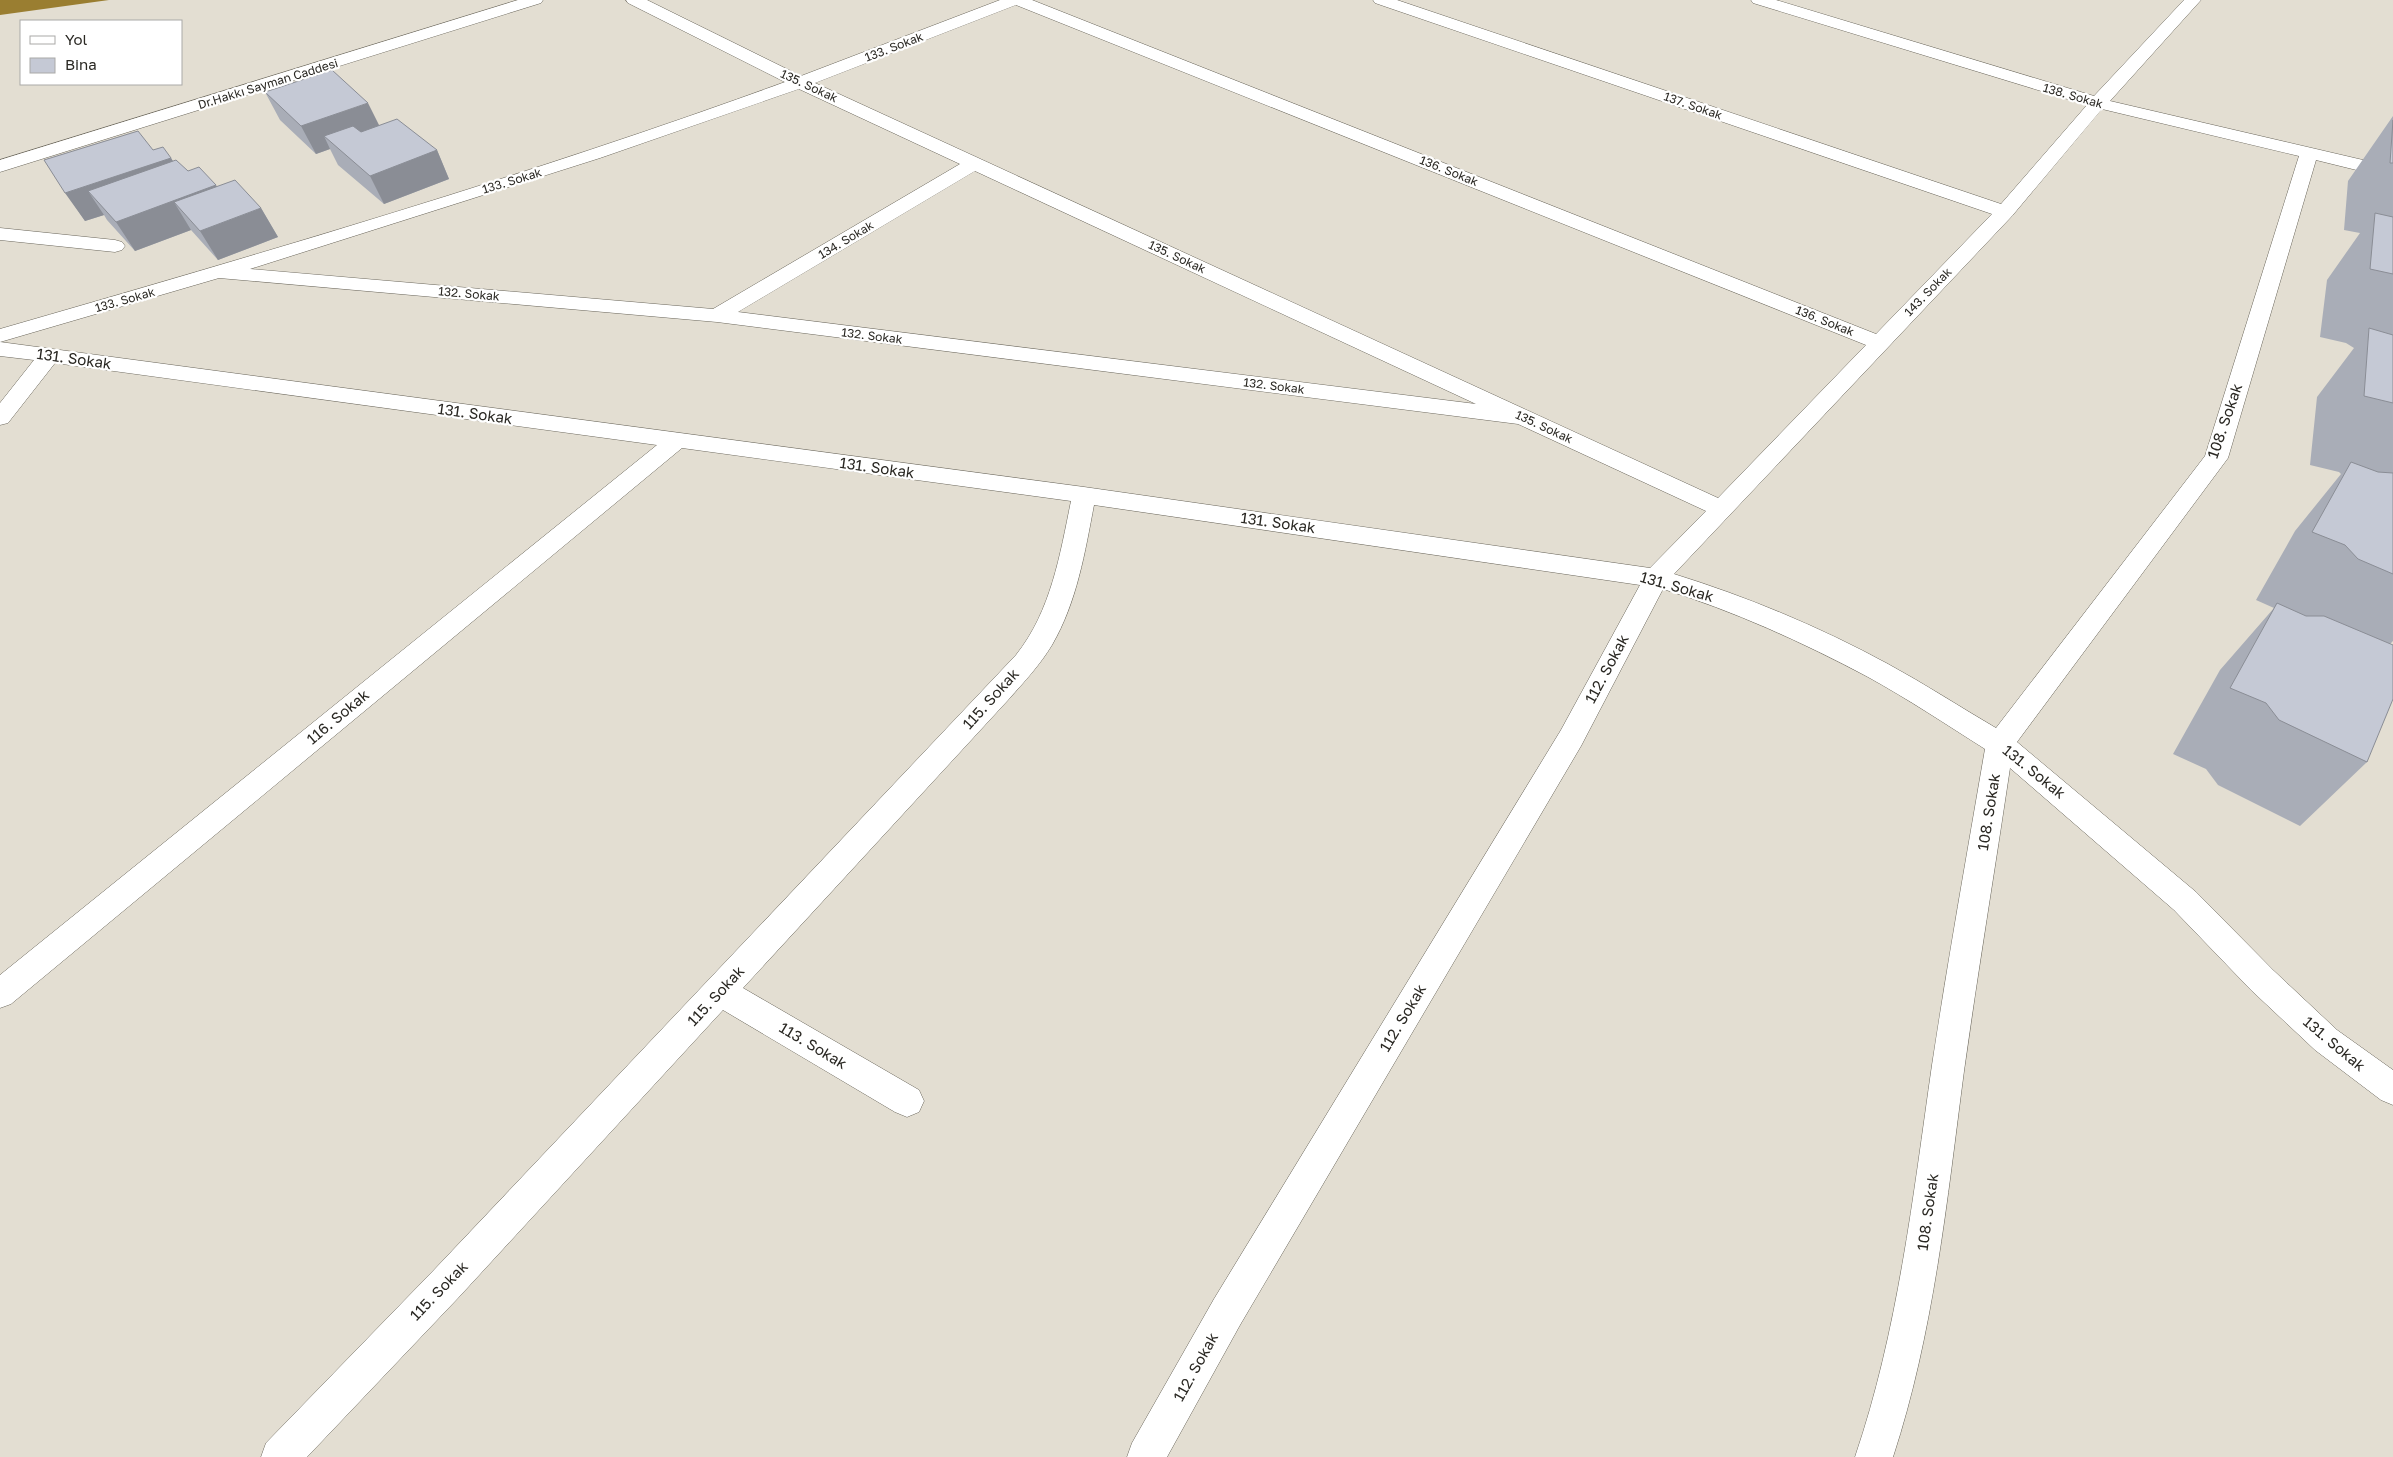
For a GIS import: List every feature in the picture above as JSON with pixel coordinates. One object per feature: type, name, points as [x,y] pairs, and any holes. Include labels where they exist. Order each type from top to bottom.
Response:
[{"type":"street","name":"Dr.Hakkı Sayman Caddesi","points":[[0,166],[535,0]]},
{"type":"street","name":"135. Sokak","points":[[634,0],[801,83],[1722,509]]},
{"type":"street","name":"133. Sokak","points":[[0,336],[220,272],[528,176],[801,83],[1016,0]]},
{"type":"street","name":"136. Sokak","points":[[1016,0],[1880,343]]},
{"type":"street","name":"137. Sokak","points":[[1381,0],[2004,212]]},
{"type":"street","name":"138. Sokak","points":[[1759,0],[2098,103],[2393,173]]},
{"type":"street","name":"143. Sokak","points":[[1656,578],[2004,212],[2185,1]]},
{"type":"street","name":"108. Sokak","points":[[1874,1457],[1885,1424],[1920,1271],[1952,1041],[2000,744],[2216,458],[2309,153]]},
{"type":"street","name":"134. Sokak","points":[[717,316],[975,163]]},
{"type":"street","points":[[0,234],[115,246]]},
{"type":"street","name":"132. Sokak","points":[[220,272],[717,316],[1522,417]]},
{"type":"street","name":"131. Sokak","points":[[0,349],[1084,495],[1656,578],[1718,597],[1790,627],[1879,671],[2000,744],[2185,901],[2262,980],[2326,1040],[2393,1089]]},
{"type":"street","points":[[0,418],[50,356]]},
{"type":"street","name":"116. Sokak","points":[[0,994],[676,441]]},
{"type":"street","name":"115. Sokak","points":[[280,1457],[446,1284],[1027,660],[1047,629],[1066,584],[1084,495]]},
{"type":"street","name":"112. Sokak","points":[[1146,1457],[1227,1312],[1571,738],[1656,578]]},
{"type":"street","name":"113. Sokak","points":[[720,991],[907,1101]]},
{"type":"shaded area","points":[[0,0],[109,0],[0,15]]},
{"type":"building","points":[[332,70],[368,103],[301,126],[265,92]]},
{"type":"building","points":[[397,119],[437,150],[370,176],[324,136],[353,126],[361,132]]},
{"type":"building","points":[[2393,120],[2393,163],[2390,163]]},
{"type":"building","points":[[138,131],[153,150],[163,147],[171,158],[65,193],[44,160]]},
{"type":"building","points":[[176,160],[188,171],[199,167],[216,185],[116,222],[88,191]]},
{"type":"building","points":[[235,180],[261,208],[200,231],[174,202]]},
{"type":"building","points":[[2375,213],[2393,217],[2393,274],[2370,269]]},
{"type":"building","points":[[2369,328],[2393,335],[2393,403],[2364,396]]},
{"type":"building","points":[[2351,462],[2378,472],[2393,473],[2393,574],[2358,559],[2345,545],[2312,532]]},
{"type":"building","points":[[2277,603],[2306,616],[2324,616],[2393,645],[2393,699],[2367,762],[2279,720],[2266,703],[2230,688]]}]
